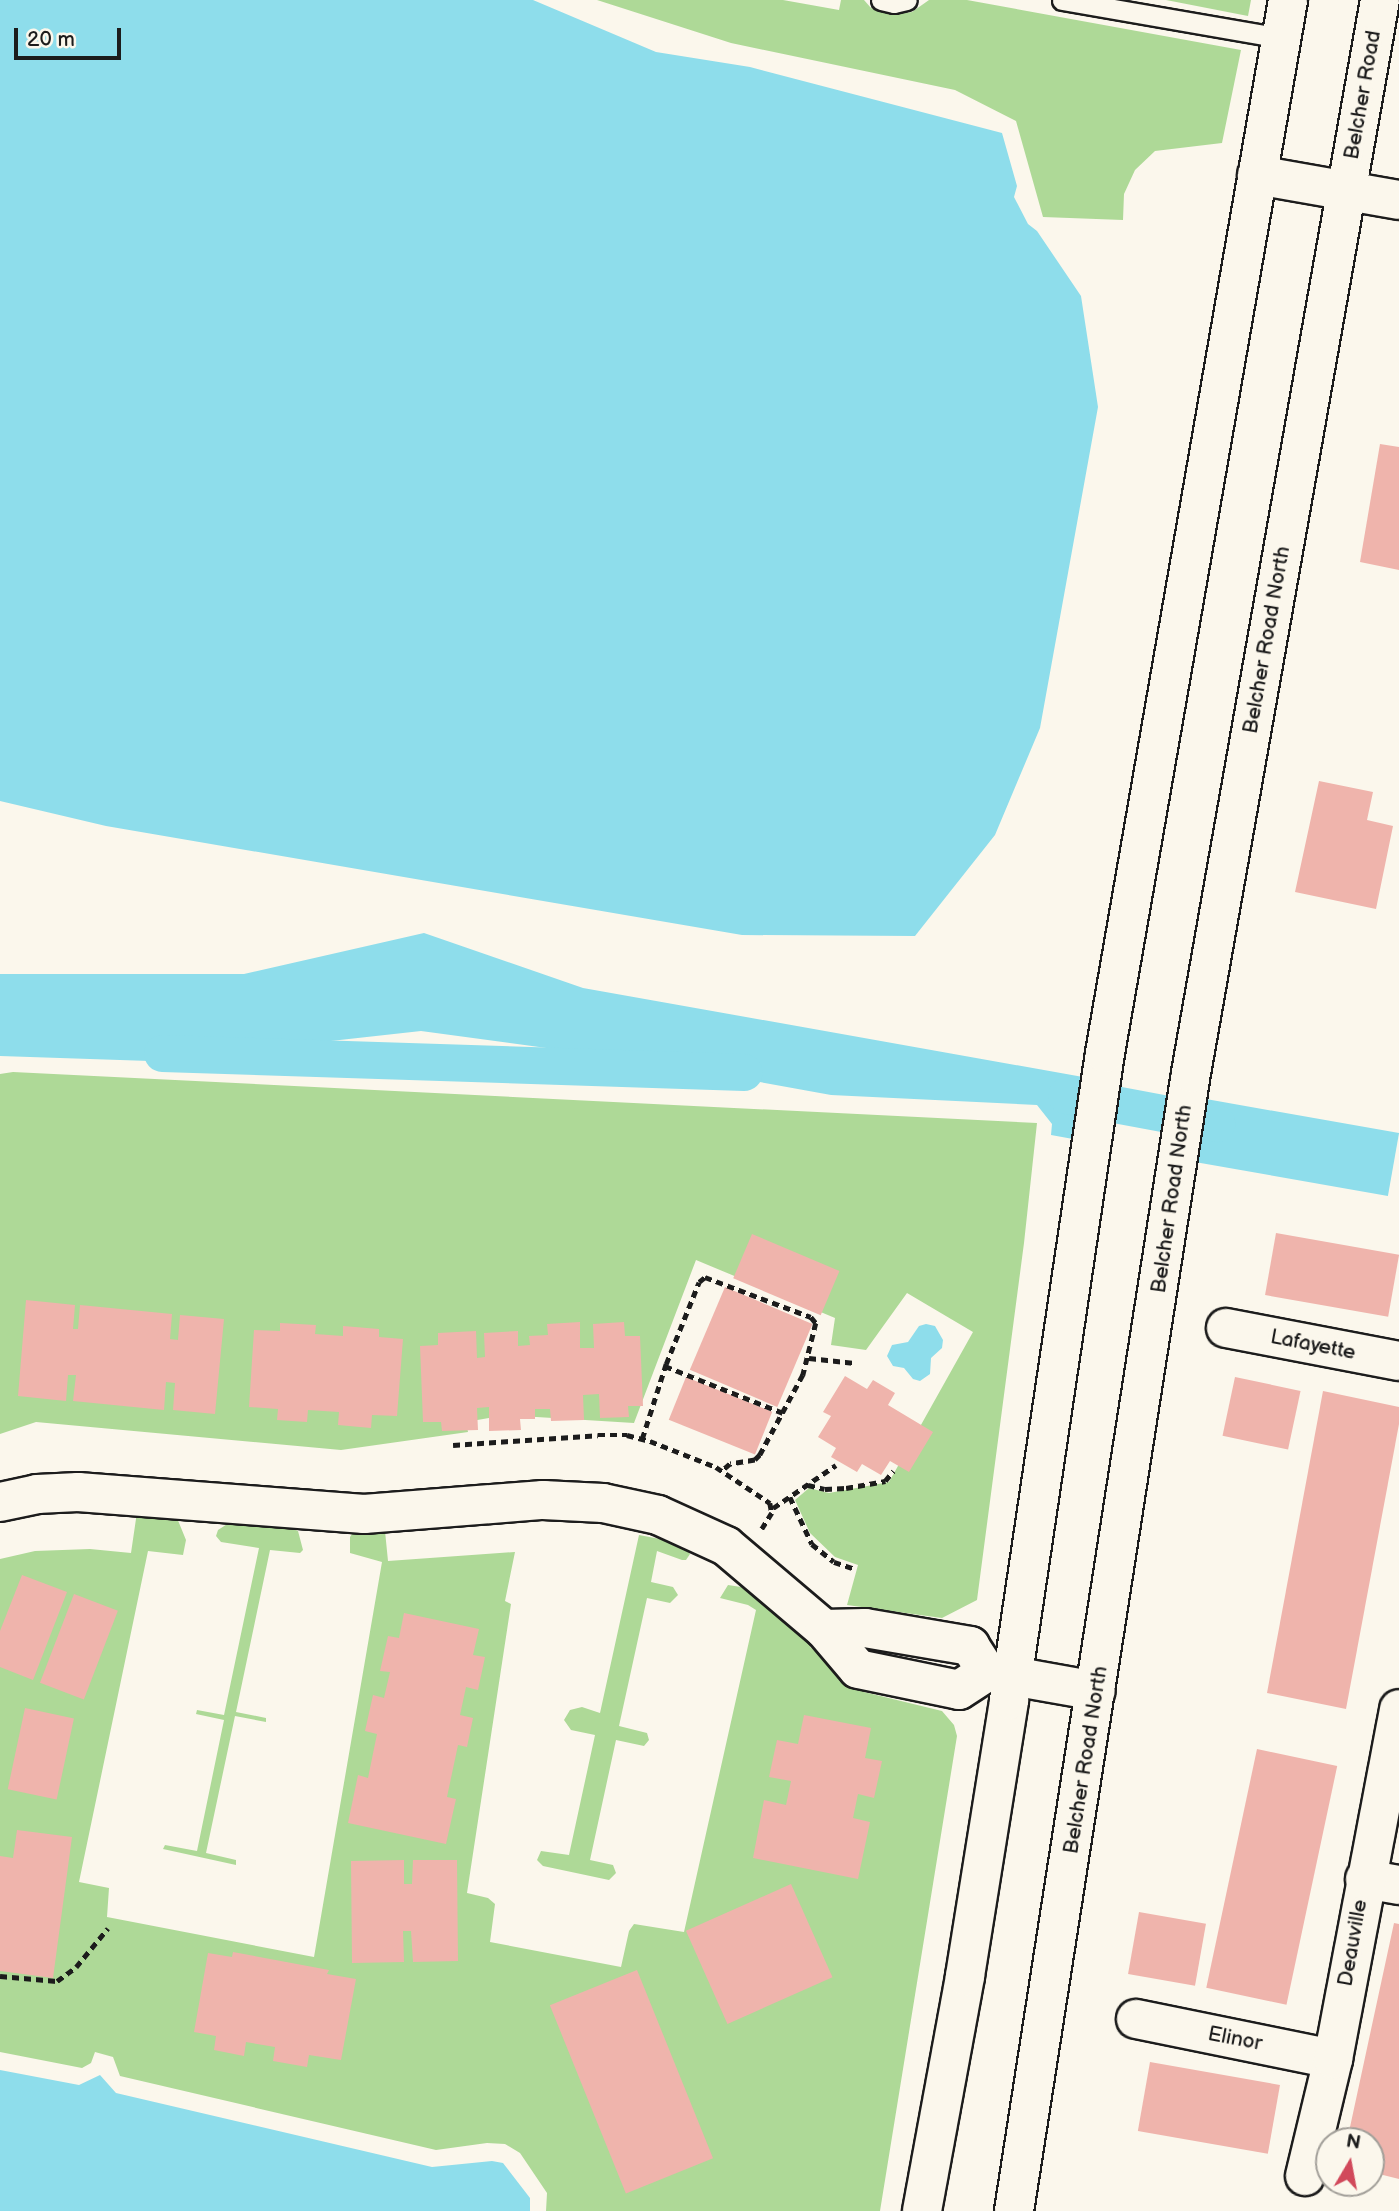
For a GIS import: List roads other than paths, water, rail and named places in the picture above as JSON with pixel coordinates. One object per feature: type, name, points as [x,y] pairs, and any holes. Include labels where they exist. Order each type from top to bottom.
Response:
[{"type":"main road","points":[[922,2211],[965,1976],[1000,1674],[1288,0]]},
{"type":"main road","name":"Belcher Road","points":[[1346,190],[1380,0]]},
{"type":"main road","points":[[1257,175],[1399,200]]},
{"type":"main road","name":"Belcher Road North","points":[[1014,2211],[1177,1178],[1191,1073],[1346,190]]},
{"type":"main road","name":"Lafayette","points":[[1226,1328],[1399,1361]]},
{"type":"main road","points":[[0,1502],[37,1494],[78,1492],[364,1514],[543,1500],[603,1503],[658,1515],[726,1546],[824,1629],[858,1669],[959,1690],[1000,1674],[1096,1690]]},
{"type":"main road","name":"Deauville","points":[[1305,2176],[1333,2059],[1382,1882],[1399,1709]]},
{"type":"main road","name":"Elinor","points":[[1136,2019],[1333,2059]]},
{"type":"lane","points":[[881,0],[894,3],[907,0]]},
{"type":"lane","points":[[1062,0],[1281,38]]},
{"type":"water","points":[[0,0],[533,0],[656,52],[750,67],[1002,133],[1017,186],[1014,197],[1028,224],[1037,231],[1081,296],[1098,407],[1040,728],[995,835],[915,936],[742,935],[106,826],[0,801]]},
{"type":"water","points":[[424,933],[583,988],[1083,1077],[1073,1139],[1051,1135],[1052,1124],[1037,1105],[831,1095],[649,1062],[421,1031],[150,1061],[0,1056],[0,974],[244,974]]},
{"type":"water","points":[[1206,1099],[1399,1133],[1388,1196],[1195,1162]]},
{"type":"water","points":[[919,1326],[935,1326],[943,1340],[942,1348],[931,1358],[930,1374],[920,1381],[913,1379],[904,1368],[893,1366],[887,1356],[892,1345],[908,1342]]},
{"type":"water","points":[[0,2070],[79,2085],[100,2075],[116,2093],[432,2167],[492,2161],[503,2163],[530,2198],[530,2211],[0,2211]]},
{"type":"waterway","points":[[162,1053],[744,1072]]},
{"type":"waterway","points":[[1066,1095],[1216,1123]]}]
